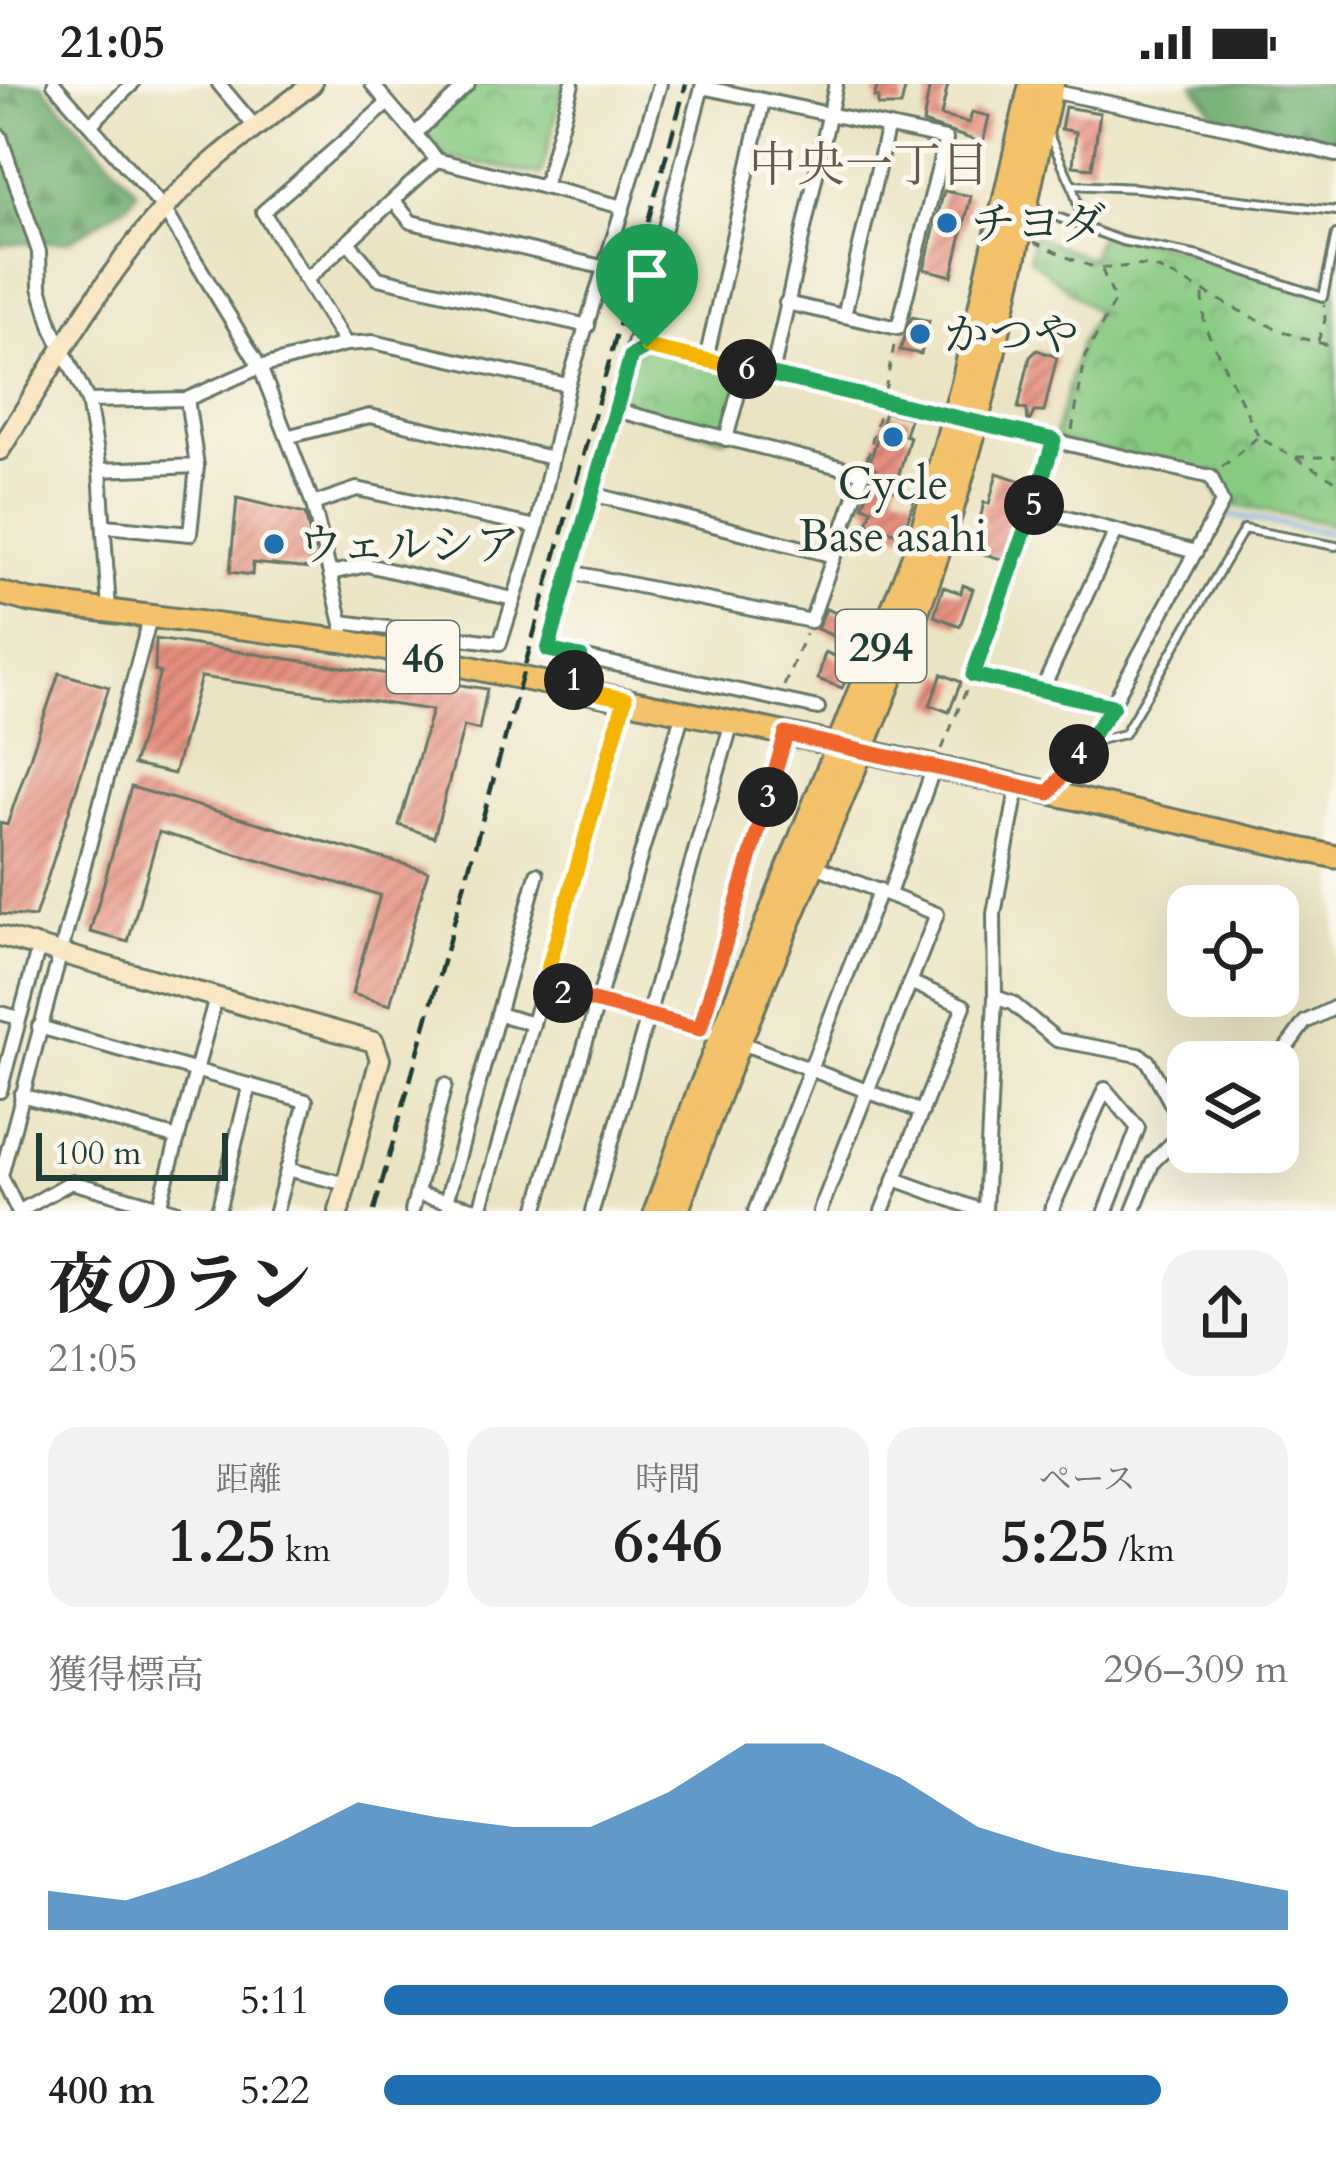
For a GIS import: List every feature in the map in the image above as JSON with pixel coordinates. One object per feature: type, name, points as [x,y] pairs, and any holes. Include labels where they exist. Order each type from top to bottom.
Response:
[{"type":"highway","name":"294","points":[[676,1211],[720,1036],[812,864],[964,420],[1024,206],[1040,131],[1041,86]]},
{"type":"highway","name":"294","points":[[964,420],[1041,86]]},
{"type":"highway","name":"294","points":[[657,1211],[720,1036],[850,748]]},
{"type":"main road","name":"46","points":[[0,592],[30,602],[343,631],[572,688],[1336,857]]},
{"type":"street","points":[[53,84],[164,208],[260,367],[313,504],[343,631],[500,643],[537,527],[568,386],[660,84]]},
{"type":"street","points":[[91,124],[132,84]]},
{"type":"street","points":[[219,84],[256,128]]},
{"type":"street","points":[[0,450],[103,287],[164,208],[311,84]]},
{"type":"street","points":[[372,84],[437,160],[623,208]]},
{"type":"street","points":[[415,134],[468,84]]},
{"type":"street","points":[[544,187],[572,84]]},
{"type":"street","points":[[772,374],[836,84]]},
{"type":"street","points":[[1041,86],[1336,155]]},
{"type":"street","points":[[786,303],[898,328],[946,139],[702,87],[548,650],[818,708]]},
{"type":"street","points":[[706,360],[763,100]]},
{"type":"street","points":[[346,344],[263,212],[388,103]]},
{"type":"street","points":[[844,316],[887,129]]},
{"type":"street","points":[[0,136],[39,252],[40,287],[88,401],[106,526],[110,610]]},
{"type":"street","points":[[306,280],[437,160]]},
{"type":"street","points":[[394,201],[411,222],[606,268]]},
{"type":"street","points":[[348,242],[378,278],[588,326]]},
{"type":"street","points":[[88,401],[187,399],[260,367],[346,344],[373,342],[568,386]]},
{"type":"street","points":[[631,356],[647,347],[1211,477],[1222,503],[1113,706],[1049,793]]},
{"type":"street","points":[[726,439],[745,368]]},
{"type":"street","points":[[106,526],[190,534],[197,466],[187,399]]},
{"type":"street","points":[[570,572],[811,622],[863,473],[615,410]]},
{"type":"street","points":[[290,436],[370,416],[552,458]]},
{"type":"street","points":[[100,470],[197,466]]},
{"type":"street","points":[[313,504],[357,489],[537,527]]},
{"type":"street","points":[[592,494],[834,556]]},
{"type":"street","points":[[1113,706],[973,675],[1033,509],[1196,552]]},
{"type":"street","points":[[1042,690],[1116,531]]},
{"type":"street","points":[[331,573],[367,565],[512,599]]},
{"type":"street","points":[[0,1090],[19,1018],[48,949],[151,614]]},
{"type":"street","points":[[572,688],[581,657]]},
{"type":"street","points":[[417,1193],[478,1210],[625,699]]},
{"type":"street","points":[[536,1211],[682,712]]},
{"type":"street","points":[[592,1211],[732,722]]},
{"type":"street","points":[[720,1036],[786,734]]},
{"type":"street","points":[[755,1211],[934,767]]},
{"type":"street","points":[[895,1179],[947,1205],[983,1211],[995,997],[994,914],[1018,785]]},
{"type":"street","points":[[812,864],[937,914],[820,1211]]},
{"type":"street","points":[[446,1202],[537,874]]},
{"type":"street","points":[[0,936],[366,1038],[380,1050],[339,1211]]},
{"type":"street","points":[[48,949],[39,1027],[1,1176],[19,1211],[71,1182],[175,1211]]},
{"type":"street","points":[[882,1211],[964,1006],[910,982]]},
{"type":"street","points":[[543,987],[720,1036],[922,1112]]},
{"type":"street","points":[[159,1209],[216,997]]},
{"type":"street","points":[[995,997],[1012,1003],[1057,1040],[1139,1054],[1167,1094]]},
{"type":"street","points":[[1291,1041],[1305,1022],[1336,1007]]},
{"type":"street","points":[[0,1013],[19,1018]]},
{"type":"street","points":[[498,1014],[532,1024]]},
{"type":"street","points":[[39,1027],[306,1101],[276,1211]]},
{"type":"street","points":[[218,1211],[250,1085]]},
{"type":"street","points":[[412,1211],[445,1085]]},
{"type":"street","points":[[1052,1211],[1105,1089],[1138,1128],[1106,1211]]},
{"type":"street","points":[[21,1095],[178,1138]]},
{"type":"street","points":[[1133,1211],[1153,1162],[1167,1148]]},
{"type":"street","points":[[287,1169],[346,1184]]},
{"type":"lane","points":[[1040,131],[1052,136],[1084,226]]},
{"type":"lane","points":[[1072,185],[1336,211]]},
{"type":"lane","points":[[1024,206],[1122,241],[1199,256],[1323,297],[1336,234]]},
{"type":"lane","points":[[1088,743],[1124,734],[1244,529],[1336,546]]},
{"type":"path","points":[[1027,239],[1101,268],[1133,264],[1155,268],[1203,294],[1317,343],[1336,346]]},
{"type":"path","points":[[1069,443],[1086,355],[1114,300],[1101,268]]},
{"type":"path","points":[[1203,294],[1204,326],[1258,437],[1336,481]]},
{"type":"path","points":[[1317,343],[1324,320],[1323,297]]},
{"type":"path","points":[[863,473],[898,328]]},
{"type":"path","points":[[1211,477],[1258,437]]},
{"type":"path","points":[[1033,509],[1054,440]]},
{"type":"path","points":[[1294,457],[1336,457]]},
{"type":"path","points":[[778,700],[811,622]]},
{"type":"path","points":[[934,767],[973,675]]},
{"type":"green space","points":[[0,84],[42,84],[137,191],[128,204],[69,241],[0,245],[0,121],[6,117]]},
{"type":"green space","points":[[471,84],[564,84],[541,175],[445,157],[422,130]]},
{"type":"green space","points":[[1193,84],[1336,84],[1336,146],[1331,149],[1215,114]]},
{"type":"green space","points":[[1103,228],[1233,265],[1322,297],[1336,238],[1336,525],[1222,503],[1210,477],[1054,439],[1080,344],[1096,312],[1029,258],[1033,235],[1090,259]]},
{"type":"green space","points":[[648,347],[745,368],[726,439],[615,410],[631,356]]},
{"type":"building","points":[[878,84],[906,84],[901,106],[878,106],[874,97]]},
{"type":"building","points":[[930,84],[948,84],[941,116],[969,123],[972,112],[989,116],[983,143],[923,123]]},
{"type":"building","points":[[1065,107],[1100,113],[1092,168],[1073,166],[1076,132],[1061,129]]},
{"type":"building","points":[[944,191],[971,196],[952,276],[924,269]]},
{"type":"building","points":[[912,317],[929,321],[921,354],[900,350]]},
{"type":"building","points":[[1037,350],[1057,357],[1044,412],[1034,412],[1028,424],[1027,410],[1018,408],[1030,357]]},
{"type":"building","points":[[885,412],[910,418],[905,435],[910,437],[894,490],[915,497],[903,535],[867,523],[872,509],[863,506],[876,468],[869,465]]},
{"type":"building","points":[[997,473],[1030,484],[1004,560],[975,551],[984,502],[989,504]]},
{"type":"building","name":"ウェルシア","points":[[237,498],[305,514],[314,551],[311,569],[253,563],[252,575],[230,572]]},
{"type":"building","points":[[963,585],[973,589],[960,626],[934,616],[943,587],[961,593]]},
{"type":"building","points":[[826,609],[868,624],[860,647],[817,629]]},
{"type":"building","points":[[156,639],[487,689],[479,730],[464,726],[434,837],[399,825],[432,710],[201,677],[174,774],[133,765],[160,673],[155,671]]},
{"type":"building","points":[[825,652],[853,664],[842,688],[818,679]]},
{"type":"building","points":[[59,673],[109,687],[35,917],[0,914],[0,823],[7,825]]},
{"type":"building","points":[[942,674],[961,682],[949,712],[930,705]]},
{"type":"building","points":[[131,787],[428,871],[390,1005],[352,994],[380,895],[159,832],[128,942],[90,932]]},
{"type":"waterway","points":[[1218,513],[1336,534]]},
{"type":"railway","points":[[374,1211],[686,84]]},
{"type":"place","name":"チヨダ","points":[[947,223]]},
{"type":"place","name":"かつや","points":[[920,334]]},
{"type":"place","name":"Cycle Base asahi","points":[[893,437]]},
{"type":"place","name":"ウェルシア","points":[[274,544]]},
{"type":"district","name":"中央一丁目","points":[[869,164]]},
{"type":"route","points":[[647,347],[1054,440],[973,675],[1113,706],[1049,793],[786,734],[700,1029],[543,987],[625,699],[572,688],[581,657],[548,650],[631,356],[647,347]]}]
